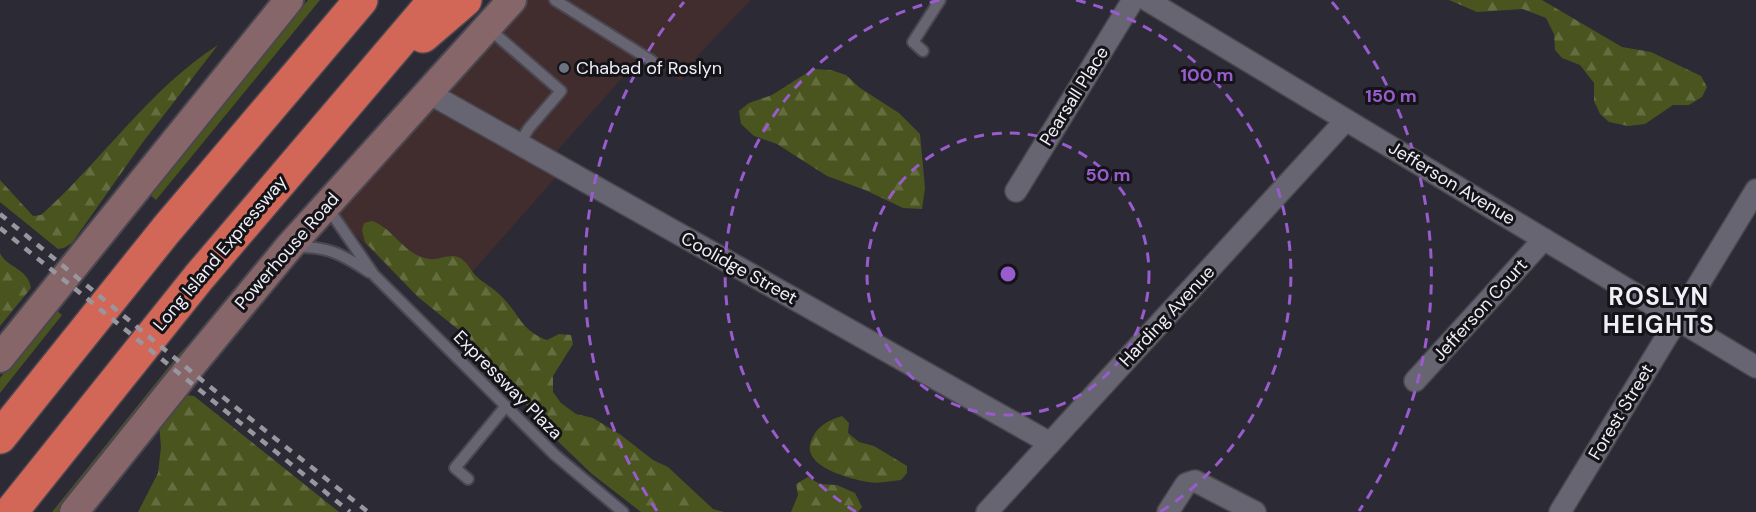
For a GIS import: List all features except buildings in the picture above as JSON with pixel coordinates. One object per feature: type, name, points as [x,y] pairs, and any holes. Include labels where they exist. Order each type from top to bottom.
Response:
[{"type":"highway","points":[[0,437],[166,230],[361,0]]},
{"type":"highway","name":"Long Island Expressway","points":[[11,512],[156,329],[435,0]]},
{"type":"highway","points":[[349,100],[465,0]]},
{"type":"main road","points":[[0,358],[289,0]]},
{"type":"main road","name":"Powerhouse Road","points":[[74,512],[183,375],[290,247],[512,0]]},
{"type":"street","name":"Pearsall Place","points":[[1016,191],[1133,0]]},
{"type":"street","name":"Jefferson Avenue","points":[[1147,0],[1756,367]]},
{"type":"street","name":"Coolidge Street","points":[[427,92],[1050,443]]},
{"type":"street","name":"Harding Avenue","points":[[987,512],[1346,120]]},
{"type":"street","name":"Forest Street","points":[[1560,512],[1756,190]]},
{"type":"street","name":"Jefferson Court","points":[[1416,381],[1544,239]]},
{"type":"street","points":[[1168,512],[1186,484],[1195,481],[1255,512]]},
{"type":"lane","points":[[555,0],[651,61]]},
{"type":"lane","points":[[922,51],[913,42],[940,0]]},
{"type":"lane","points":[[487,27],[561,91],[528,128],[519,144]]},
{"type":"lane","name":"Expressway Plaza","points":[[326,205],[374,275],[555,455],[623,512]]},
{"type":"lane","name":"Expressway Plaza","points":[[290,247],[315,246],[334,251],[374,275]]},
{"type":"lane","points":[[468,479],[455,468],[506,406]]},
{"type":"shaded area","points":[[512,0],[751,0],[700,53],[681,81],[641,57],[549,160],[563,169],[437,312],[418,297],[326,205]]},
{"type":"green space","points":[[308,0],[320,0],[156,200],[149,194]]},
{"type":"green space","points":[[1449,0],[1542,0],[1622,47],[1651,52],[1701,76],[1707,87],[1702,97],[1689,105],[1673,105],[1645,124],[1628,126],[1609,122],[1600,114],[1594,101],[1594,83],[1580,65],[1562,58],[1555,50],[1554,34],[1546,18],[1523,9],[1477,12]]},
{"type":"green space","points":[[218,45],[143,142],[72,243],[58,249],[0,202],[0,180],[33,216],[41,215],[85,172],[148,104],[193,63]]},
{"type":"green space","points":[[813,69],[831,70],[846,75],[860,88],[899,113],[920,134],[925,188],[922,209],[903,208],[865,190],[827,176],[777,144],[754,136],[741,124],[739,111],[749,103],[772,95]]},
{"type":"green space","points":[[372,221],[386,229],[417,255],[430,259],[450,256],[459,258],[507,302],[531,332],[547,340],[559,334],[571,335],[573,344],[553,376],[553,392],[561,403],[576,414],[593,418],[621,435],[653,460],[668,467],[713,509],[724,512],[641,512],[592,474],[541,425],[501,371],[460,331],[418,297],[365,242],[362,230],[364,223]]},
{"type":"green space","points":[[0,253],[7,262],[26,276],[31,288],[0,326]]},
{"type":"green space","points":[[55,309],[62,315],[0,393],[0,378]]},
{"type":"green space","points":[[201,332],[62,512],[52,512],[180,353]]},
{"type":"green space","points":[[183,395],[194,396],[339,512],[138,512],[158,473],[161,447],[159,423]]},
{"type":"green space","points":[[842,416],[849,423],[848,433],[859,442],[874,446],[907,466],[907,473],[901,480],[876,483],[840,475],[820,465],[813,458],[810,450],[811,441],[816,432],[827,422]]},
{"type":"green space","points":[[808,477],[820,484],[837,485],[855,493],[862,507],[858,512],[791,512],[798,495],[796,484]]},
{"type":"railway","points":[[0,214],[204,382],[368,512]]},
{"type":"railway","points":[[0,228],[350,512]]},
{"type":"place","name":"Chabad of Roslyn","points":[[564,68]]},
{"type":"district","name":"ROSLYN HEIGHTS","points":[[1659,311]]}]
